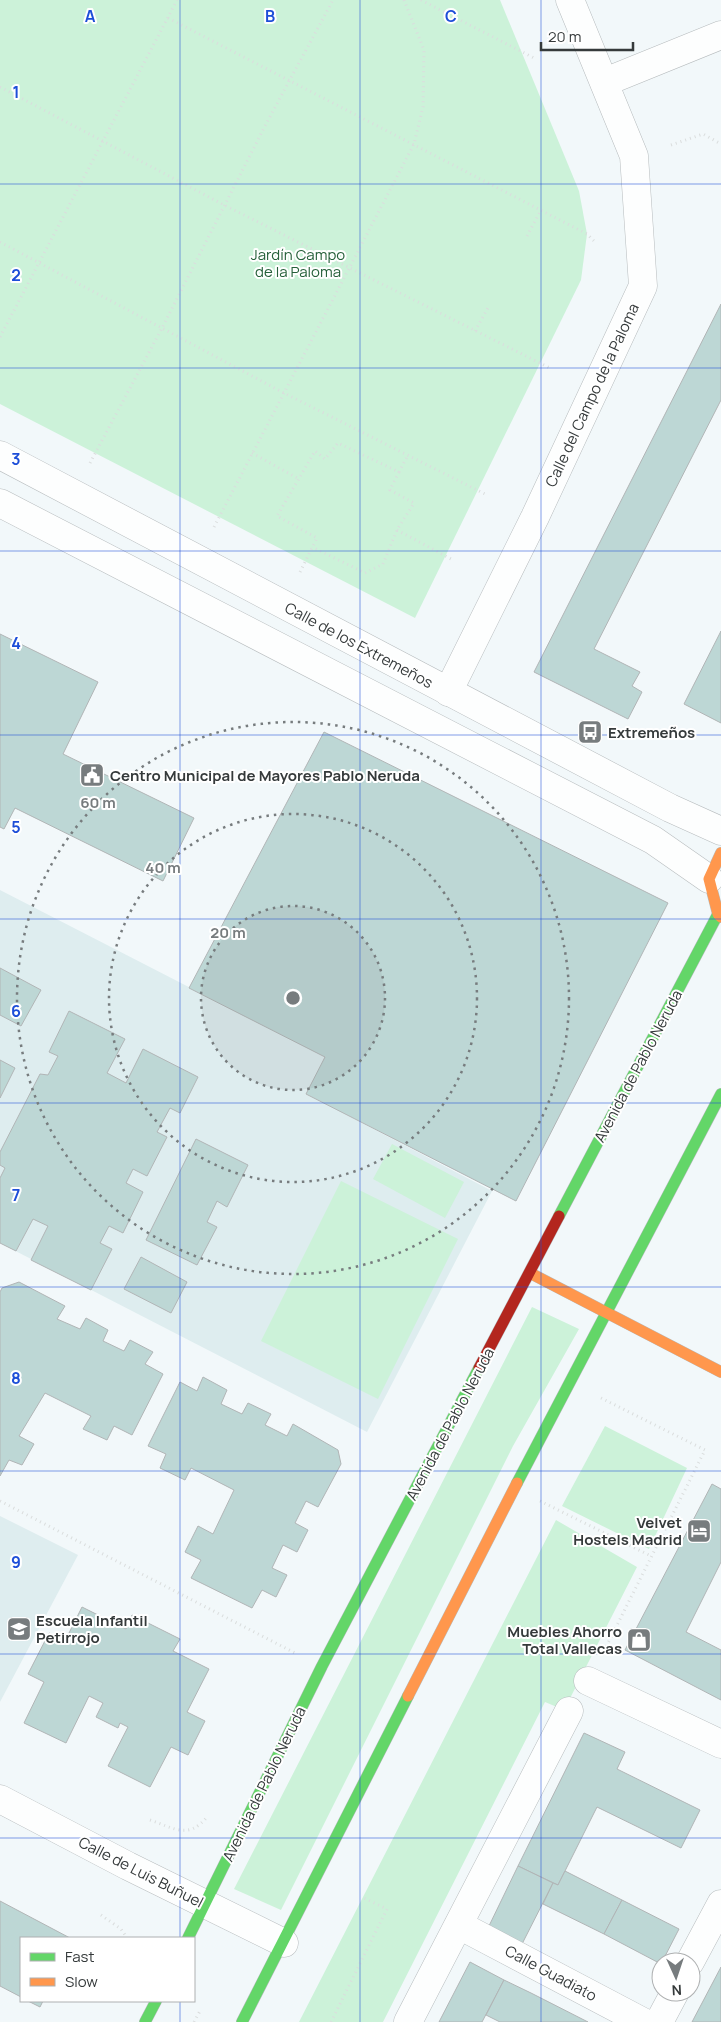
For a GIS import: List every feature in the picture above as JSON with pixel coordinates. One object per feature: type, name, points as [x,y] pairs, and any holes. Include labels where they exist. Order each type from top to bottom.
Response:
[{"type":"main road","points":[[720,916],[709,879],[721,854]]},
{"type":"main road","name":"Avenida de Pablo Neruda","points":[[189,1937],[322,1666],[720,916]]},
{"type":"main road","points":[[242,2022],[284,1943],[514,1488],[721,1094]]},
{"type":"main road","points":[[530,1273],[721,1372]]},
{"type":"main road","points":[[145,2022],[155,2002]]},
{"type":"street","name":"Calle del Campo de la Paloma","points":[[448,692],[535,517],[643,286],[634,156],[570,0]]},
{"type":"street","points":[[605,82],[721,35]]},
{"type":"street","name":"Calle de los Extremeños","points":[[0,455],[670,808],[721,831]]},
{"type":"street","points":[[0,503],[614,819],[653,840],[709,879]]},
{"type":"street","points":[[588,1681],[721,1744]]},
{"type":"street","points":[[408,2022],[569,1711]]},
{"type":"street","name":"Calle de Luis Buñuel","points":[[0,1799],[205,1905],[284,1943]]},
{"type":"street","points":[[695,1952],[721,1904]]},
{"type":"street","name":"Calle Guadiato","points":[[458,1925],[643,2022]]},
{"type":"street","points":[[659,2022],[670,2002]]},
{"type":"path","points":[[0,337],[177,0]]},
{"type":"path","points":[[90,463],[333,0]]},
{"type":"path","points":[[214,527],[414,144],[423,107],[424,50],[404,0]]},
{"type":"path","points":[[422,0],[536,59]]},
{"type":"path","points":[[168,18],[587,234],[595,242]]},
{"type":"path","points":[[0,88],[349,269],[550,368]]},
{"type":"path","points":[[671,145],[703,134],[721,144]]},
{"type":"path","points":[[527,236],[541,210]]},
{"type":"path","points":[[0,242],[284,393],[485,494]]},
{"type":"path","points":[[475,331],[489,306]]},
{"type":"path","points":[[300,572],[317,538],[277,516],[315,451],[326,459],[338,443],[399,472]]},
{"type":"path","points":[[252,453],[299,478]]},
{"type":"path","points":[[312,547],[365,573],[382,564],[397,530],[414,503],[390,490],[408,455]]},
{"type":"path","points":[[397,530],[454,560]]},
{"type":"path","points":[[588,1681],[705,1450],[601,1398]]},
{"type":"path","points":[[514,1488],[651,1556]]},
{"type":"path","points":[[0,1501],[322,1666]]},
{"type":"path","points":[[150,1820],[182,1831],[198,1827],[207,1817]]},
{"type":"path","points":[[332,2022],[387,1909],[364,1898]]},
{"type":"path","points":[[101,1915],[122,1928],[126,1937]]},
{"type":"path","points":[[194,2022],[200,2011]]},
{"type":"shaded area","points":[[0,890],[325,1057],[307,1094],[492,1191],[367,1432],[0,1243]]},
{"type":"shaded area","name":"Escuela Infantil Petirrojo","points":[[0,1516],[78,1555],[0,1702]]},
{"type":"green space","name":"Jardín Campo de la Paloma","points":[[0,0],[500,0],[579,191],[587,234],[581,280],[415,618],[0,404]]},
{"type":"green space","points":[[392,1144],[464,1182],[445,1218],[373,1179]]},
{"type":"green space","points":[[341,1181],[458,1239],[378,1399],[261,1341]]},
{"type":"green space","points":[[532,1307],[579,1329],[513,1446],[281,1910],[234,1889]]},
{"type":"green space","points":[[605,1426],[687,1468],[649,1549],[562,1506]]},
{"type":"green space","points":[[556,1520],[637,1567],[564,1710],[545,1702],[383,2022],[299,2022]]},
{"type":"building","points":[[721,304],[721,400],[594,649],[640,672],[632,686],[642,692],[628,719],[534,672]]},
{"type":"building","points":[[721,631],[721,723],[684,704]]},
{"type":"building","points":[[0,634],[98,682],[63,754],[194,818],[163,881],[15,808],[4,829],[0,827]]},
{"type":"building","points":[[324,732],[668,903],[516,1201],[306,1094],[325,1057],[189,988]]},
{"type":"building","points":[[0,968],[41,990],[21,1026],[0,1015]]},
{"type":"building","points":[[69,1011],[125,1039],[107,1073],[126,1083],[143,1049],[198,1077],[180,1113],[170,1108],[157,1132],[167,1137],[147,1176],[133,1169],[126,1183],[143,1192],[123,1233],[109,1226],[100,1243],[112,1249],[91,1290],[31,1260],[48,1226],[33,1219],[16,1251],[0,1243],[0,1178],[5,1168],[0,1165],[0,1152],[40,1074],[48,1075],[58,1056],[49,1052]]},
{"type":"building","points":[[0,1060],[15,1068],[0,1098]]},
{"type":"building","points":[[196,1139],[248,1165],[227,1207],[217,1201],[207,1222],[217,1227],[197,1265],[146,1240]]},
{"type":"building","points":[[141,1257],[187,1282],[171,1313],[124,1289]]},
{"type":"building","points":[[19,1282],[65,1306],[57,1319],[80,1329],[86,1318],[108,1330],[103,1341],[124,1351],[130,1340],[153,1352],[145,1364],[163,1374],[132,1435],[114,1426],[107,1440],[83,1429],[91,1416],[45,1393],[19,1436],[34,1444],[22,1465],[9,1460],[0,1476],[0,1292],[2,1288]]},
{"type":"building","points":[[203,1377],[227,1390],[221,1404],[242,1414],[248,1403],[271,1414],[265,1425],[287,1436],[293,1424],[338,1450],[341,1464],[318,1507],[306,1501],[295,1523],[308,1530],[297,1552],[283,1545],[272,1568],[287,1575],[276,1597],[262,1590],[252,1608],[191,1578],[201,1560],[185,1552],[198,1526],[213,1534],[234,1490],[191,1468],[185,1480],[160,1468],[166,1454],[148,1446],[180,1382],[197,1391]]},
{"type":"building","points":[[712,1484],[721,1489],[721,1562],[686,1632],[721,1650],[721,1700],[625,1650]]},
{"type":"building","points":[[82,1607],[126,1629],[132,1615],[180,1639],[173,1651],[209,1669],[187,1712],[205,1721],[188,1755],[171,1747],[150,1787],[108,1766],[128,1727],[120,1723],[118,1728],[96,1717],[103,1703],[89,1696],[66,1743],[24,1723],[44,1682],[28,1674],[49,1633],[65,1641]]},
{"type":"building","points":[[584,1733],[625,1752],[617,1769],[700,1810],[681,1848],[597,1807],[558,1885],[518,1866]]},
{"type":"building","points":[[518,1866],[553,1883],[522,1944],[488,1928]]},
{"type":"building","points":[[565,1871],[622,1900],[604,1934],[543,1904],[553,1883],[558,1885]]},
{"type":"building","points":[[622,1900],[679,1929],[667,1952],[651,1952],[651,1959],[604,1934]]},
{"type":"building","points":[[0,1901],[68,1937],[20,1937],[20,1996],[0,1986]]},
{"type":"building","points":[[470,1962],[504,1980],[482,2022],[439,2022]]},
{"type":"building","points":[[721,1967],[721,2022],[692,2022]]},
{"type":"building","points":[[504,1980],[588,2022],[500,2022],[486,2015]]},
{"type":"building","points":[[30,2002],[42,2002],[40,2007]]},
{"type":"traffic: fast","points":[[559,1216],[718,914]]},
{"type":"traffic: fast","points":[[517,1483],[721,1094]]},
{"type":"traffic: fast","points":[[188,1937],[322,1666],[479,1368]]},
{"type":"traffic: fast","points":[[242,2022],[408,1696]]},
{"type":"traffic: fast","points":[[145,2022],[155,2002]]},
{"type":"traffic: slow","points":[[721,853],[709,879],[718,914],[721,917]]},
{"type":"traffic: slow","points":[[530,1273],[721,1372]]},
{"type":"traffic: slow","points":[[408,1696],[517,1483]]},
{"type":"traffic: jam","points":[[479,1368],[559,1216]]},
{"type":"place","name":"Extremeños","points":[[590,732]]},
{"type":"place","name":"Centro Municipal de Mayores Pablo Neruda","points":[[92,775]]},
{"type":"place","name":"Velvet Hostels Madrid","points":[[699,1531]]},
{"type":"place","name":"Escuela Infantil Petirrojo","points":[[19,1629]]},
{"type":"place","name":"Muebles Ahorro Total Vallecas","points":[[639,1640]]}]
